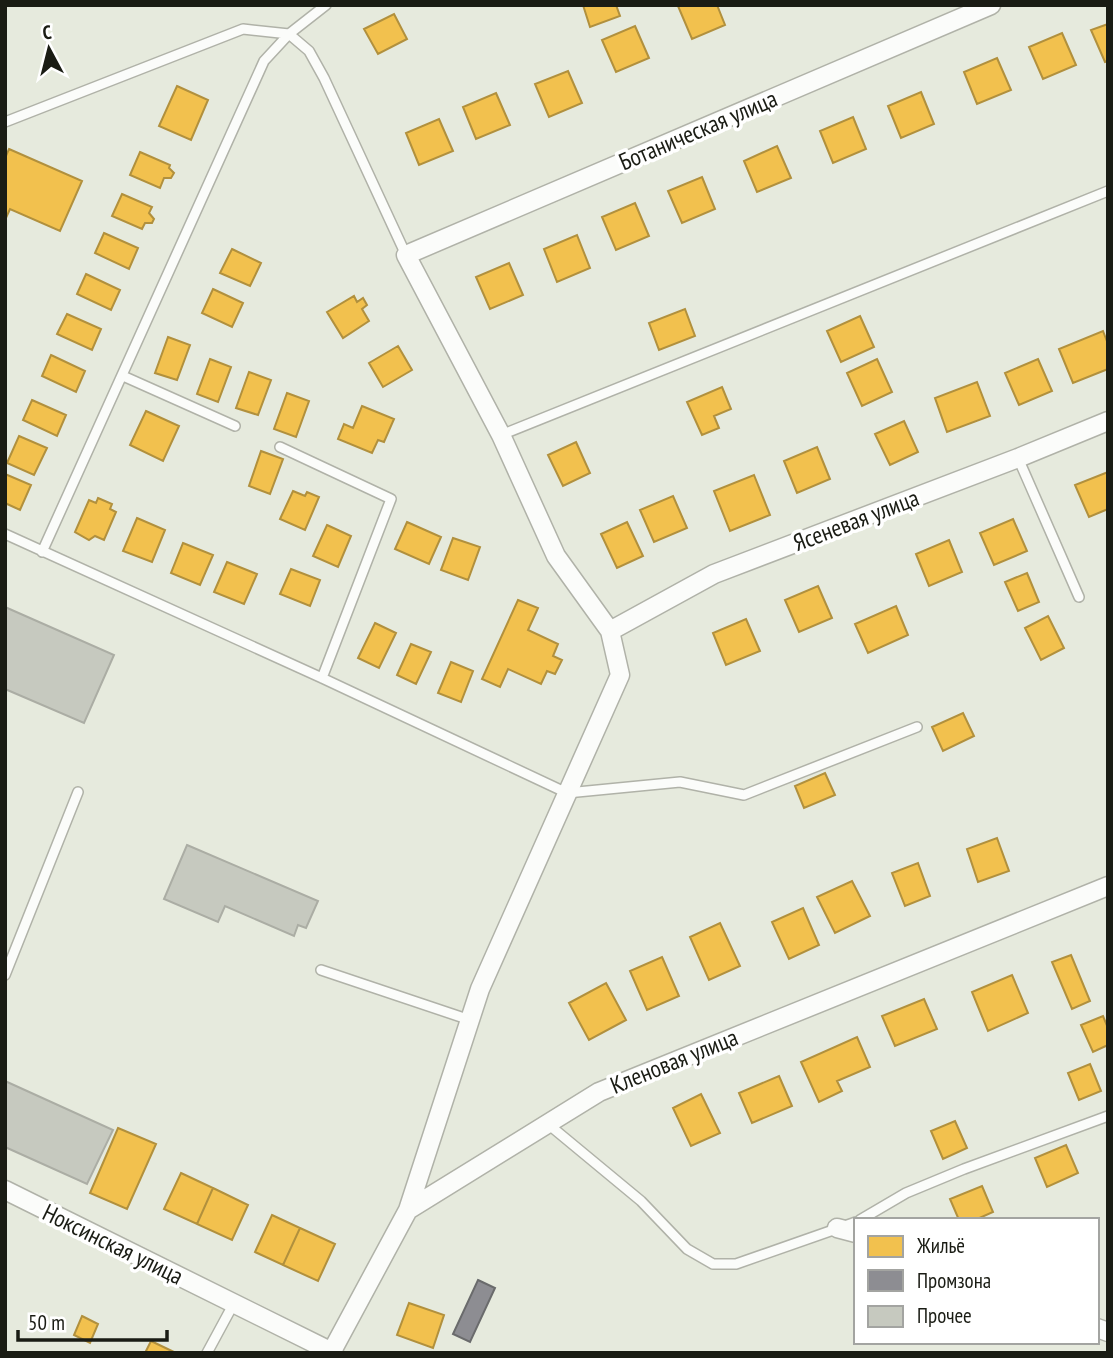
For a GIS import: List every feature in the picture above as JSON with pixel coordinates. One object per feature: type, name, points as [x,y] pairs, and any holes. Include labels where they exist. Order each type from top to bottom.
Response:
[{"type":"street","name":"Ботаническая улица","points":[[406,255],[991,5]]},
{"type":"street","points":[[333,1352],[408,1210],[480,989],[620,675],[610,631],[556,556],[501,435],[406,255]]},
{"type":"street","name":"Ясеневая улица","points":[[610,631],[714,574],[1108,421]]},
{"type":"street","name":"Кленовая улица","points":[[408,1210],[599,1091],[1108,886]]},
{"type":"street","name":"Ноксинская улица","points":[[5,1190],[333,1352]]},
{"type":"street","points":[[837,1228],[854,1232]]},
{"type":"lane","points":[[43,551],[264,61],[289,34],[326,5]]},
{"type":"lane","points":[[5,122],[243,29],[289,34],[309,51],[324,79],[406,255]]},
{"type":"lane","points":[[501,435],[1108,191]]},
{"type":"lane","points":[[123,376],[235,426]]},
{"type":"lane","points":[[280,447],[391,499],[322,678]]},
{"type":"lane","points":[[1018,458],[1079,597]]},
{"type":"lane","points":[[5,534],[567,793],[680,782],[744,795],[917,727]]},
{"type":"lane","points":[[5,975],[78,792]]},
{"type":"lane","points":[[321,971],[470,1020]]},
{"type":"lane","points":[[863,1218],[929,1183],[1108,1116]]},
{"type":"lane","points":[[548,1124],[640,1200],[687,1250],[713,1264],[736,1264],[854,1222]]},
{"type":"lane","points":[[207,1353],[234,1303]]},
{"type":"building: Жильё","points":[[583,5],[616,5],[620,16],[590,27]]},
{"type":"building: Жильё","points":[[717,5],[725,25],[692,39],[678,6]]},
{"type":"building: Жильё","points":[[394,14],[407,39],[378,54],[364,29]]},
{"type":"building: Жильё","points":[[1108,24],[1108,61],[1105,62],[1091,30]]},
{"type":"building: Жильё","points":[[635,26],[649,58],[616,72],[602,40]]},
{"type":"building: Жильё","points":[[1062,33],[1076,65],[1043,79],[1029,47]]},
{"type":"building: Жильё","points":[[997,58],[1011,90],[977,104],[964,72]]},
{"type":"building: Жильё","points":[[568,71],[582,103],[549,117],[535,84]]},
{"type":"building: Жильё","points":[[177,86],[208,100],[191,140],[159,126]]},
{"type":"building: Жильё","points":[[921,92],[934,124],[901,138],[888,106]]},
{"type":"building: Жильё","points":[[496,93],[510,125],[476,139],[463,107]]},
{"type":"building: Жильё","points":[[853,117],[866,149],[833,163],[820,131]]},
{"type":"building: Жильё","points":[[439,119],[453,151],[419,165],[406,133]]},
{"type":"building: Жильё","points":[[777,146],[791,178],[757,192],[744,161]]},
{"type":"building: Жильё","points":[[9,149],[82,181],[60,231],[10,209],[5,220],[5,158]]},
{"type":"building: Жильё","points":[[140,152],[170,165],[169,168],[174,173],[171,178],[164,178],[160,188],[130,175]]},
{"type":"building: Жильё","points":[[702,177],[715,209],[682,223],[668,191]]},
{"type":"building: Жильё","points":[[122,194],[152,207],[149,213],[154,219],[152,223],[145,223],[142,229],[112,216]]},
{"type":"building: Жильё","points":[[635,203],[649,236],[616,250],[602,217]]},
{"type":"building: Жильё","points":[[104,233],[138,248],[129,269],[95,253]]},
{"type":"building: Жильё","points":[[577,235],[590,268],[557,282],[544,249]]},
{"type":"building: Жильё","points":[[232,249],[261,263],[250,286],[220,273]]},
{"type":"building: Жильё","points":[[509,263],[523,295],[490,309],[476,277]]},
{"type":"building: Жильё","points":[[86,274],[120,290],[111,310],[77,294]]},
{"type":"building: Жильё","points":[[213,289],[243,303],[232,327],[202,313]]},
{"type":"building: Жильё","points":[[354,296],[357,302],[363,298],[367,305],[362,309],[369,321],[343,338],[327,312]]},
{"type":"building: Жильё","points":[[685,309],[695,336],[659,350],[649,323]]},
{"type":"building: Жильё","points":[[67,314],[101,329],[92,350],[57,334]]},
{"type":"building: Жильё","points":[[860,316],[874,347],[841,362],[827,331]]},
{"type":"building: Жильё","points":[[1103,331],[1108,344],[1108,369],[1073,383],[1059,349]]},
{"type":"building: Жильё","points":[[168,337],[190,345],[177,380],[155,373]]},
{"type":"building: Жильё","points":[[398,346],[412,370],[383,387],[369,363]]},
{"type":"building: Жильё","points":[[51,355],[85,371],[76,392],[42,376]]},
{"type":"building: Жильё","points":[[210,359],[231,367],[218,402],[197,394]]},
{"type":"building: Жильё","points":[[877,359],[892,392],[862,406],[847,373]]},
{"type":"building: Жильё","points":[[1038,359],[1052,391],[1019,405],[1005,373]]},
{"type":"building: Жильё","points":[[249,372],[271,380],[258,415],[236,408]]},
{"type":"building: Жильё","points":[[977,382],[990,416],[947,432],[935,398]]},
{"type":"building: Жильё","points":[[722,387],[731,409],[714,416],[719,428],[702,435],[687,402]]},
{"type":"building: Жильё","points":[[287,393],[309,401],[296,437],[274,429]]},
{"type":"building: Жильё","points":[[32,400],[66,415],[57,436],[23,420]]},
{"type":"building: Жильё","points":[[362,406],[394,419],[384,442],[378,440],[372,453],[338,439],[344,424],[353,428]]},
{"type":"building: Жильё","points":[[146,411],[179,426],[163,461],[130,445]]},
{"type":"building: Жильё","points":[[904,421],[918,452],[890,465],[875,434]]},
{"type":"building: Жильё","points":[[19,436],[47,448],[34,475],[7,463]]},
{"type":"building: Жильё","points":[[576,442],[590,473],[563,486],[548,455]]},
{"type":"building: Жильё","points":[[817,447],[830,479],[797,493],[784,461]]},
{"type":"building: Жильё","points":[[261,451],[283,459],[270,494],[249,486]]},
{"type":"building: Жильё","points":[[1108,472],[1108,509],[1089,517],[1075,485]]},
{"type":"building: Жильё","points":[[5,474],[31,485],[20,510],[5,503]]},
{"type":"building: Жильё","points":[[754,475],[770,515],[730,531],[714,491]]},
{"type":"building: Жильё","points":[[293,491],[305,496],[307,492],[319,497],[305,530],[280,519]]},
{"type":"building: Жильё","points":[[673,496],[687,528],[654,542],[640,510]]},
{"type":"building: Жильё","points":[[98,498],[112,504],[110,509],[116,512],[104,540],[95,536],[89,540],[75,532],[89,500],[96,503]]},
{"type":"building: Жильё","points":[[137,518],[165,530],[152,562],[123,551]]},
{"type":"building: Жильё","points":[[1013,519],[1027,551],[994,565],[980,533]]},
{"type":"building: Жильё","points":[[407,522],[441,537],[429,564],[395,549]]},
{"type":"building: Жильё","points":[[627,522],[643,556],[617,568],[601,534]]},
{"type":"building: Жильё","points":[[327,525],[351,536],[338,567],[313,556]]},
{"type":"building: Жильё","points":[[453,538],[480,547],[468,580],[441,570]]},
{"type":"building: Жильё","points":[[949,540],[962,572],[929,586],[916,554]]},
{"type":"building: Жильё","points":[[183,543],[213,555],[200,585],[171,573]]},
{"type":"building: Жильё","points":[[227,562],[257,574],[244,604],[214,592]]},
{"type":"building: Жильё","points":[[291,569],[320,580],[310,606],[280,594]]},
{"type":"building: Жильё","points":[[1027,573],[1039,602],[1018,611],[1005,582]]},
{"type":"building: Жильё","points":[[818,586],[832,618],[799,632],[785,600]]},
{"type":"building: Жильё","points":[[518,600],[538,608],[528,630],[558,644],[553,656],[562,660],[555,674],[547,671],[541,684],[508,669],[500,687],[482,679]]},
{"type":"building: Жильё","points":[[896,606],[908,635],[868,653],[855,624]]},
{"type":"building: Жильё","points":[[1048,616],[1064,648],[1041,660],[1025,628]]},
{"type":"building: Жильё","points":[[746,619],[760,651],[726,665],[713,633]]},
{"type":"building: Жильё","points":[[375,623],[396,633],[379,668],[358,658]]},
{"type":"building: Жильё","points":[[411,644],[431,652],[416,684],[397,675]]},
{"type":"building: Жильё","points":[[451,662],[473,671],[461,702],[438,693]]},
{"type":"building: Жильё","points":[[963,713],[974,736],[943,751],[932,727]]},
{"type":"building: Жильё","points":[[825,773],[835,795],[804,808],[795,786]]},
{"type":"building: Жильё","points":[[997,838],[1009,871],[978,882],[967,849]]},
{"type":"building: Жильё","points":[[918,863],[930,896],[905,906],[892,873]]},
{"type":"building: Жильё","points":[[852,881],[870,916],[835,933],[817,897]]},
{"type":"building: Жильё","points":[[803,908],[819,945],[789,959],[772,922]]},
{"type":"building: Жильё","points":[[720,923],[740,966],[709,980],[690,937]]},
{"type":"building: Жильё","points":[[1071,955],[1090,1001],[1072,1009],[1052,962]]},
{"type":"building: Жильё","points":[[662,957],[679,996],[647,1010],[630,971]]},
{"type":"building: Жильё","points":[[1012,975],[1028,1013],[988,1031],[972,992]]},
{"type":"building: Жильё","points":[[606,983],[626,1020],[589,1040],[569,1003]]},
{"type":"building: Жильё","points":[[924,999],[937,1029],[895,1046],[882,1016]]},
{"type":"building: Жильё","points":[[1103,1016],[1108,1028],[1108,1045],[1093,1052],[1081,1025]]},
{"type":"building: Жильё","points":[[857,1037],[870,1067],[837,1081],[842,1091],[819,1102],[801,1062]]},
{"type":"building: Жильё","points":[[1090,1064],[1101,1091],[1079,1100],[1068,1073]]},
{"type":"building: Жильё","points":[[779,1076],[792,1106],[752,1123],[739,1093]]},
{"type":"building: Жильё","points":[[701,1094],[720,1133],[691,1146],[673,1108]]},
{"type":"building: Жильё","points":[[955,1121],[967,1148],[943,1159],[931,1131]]},
{"type":"building: Жильё","points":[[118,1128],[156,1144],[127,1209],[90,1193]]},
{"type":"building: Жильё","points":[[1066,1145],[1078,1173],[1047,1187],[1035,1158]]},
{"type":"building: Жильё","points":[[181,1173],[213,1188],[197,1224],[164,1209]]},
{"type":"building: Жильё","points":[[982,1186],[993,1212],[980,1218],[958,1218],[950,1199]]},
{"type":"building: Жильё","points":[[213,1188],[248,1205],[232,1240],[197,1224]]},
{"type":"building: Жильё","points":[[272,1215],[300,1228],[283,1265],[255,1252]]},
{"type":"building: Жильё","points":[[300,1228],[335,1244],[318,1281],[283,1265]]},
{"type":"building: Жильё","points":[[409,1303],[444,1315],[433,1348],[397,1335]]},
{"type":"building: Жильё","points":[[82,1316],[98,1324],[90,1343],[74,1335]]},
{"type":"building: Жильё","points":[[151,1341],[176,1353],[145,1353]]},
{"type":"building: Промзона","points":[[478,1280],[495,1288],[470,1342],[453,1334]]},
{"type":"building: Прочее","points":[[5,607],[114,655],[84,723],[5,689]]},
{"type":"building: Прочее","points":[[187,845],[318,901],[306,928],[298,925],[294,936],[225,906],[218,922],[164,899]]},
{"type":"building: Прочее","points":[[5,1081],[113,1130],[87,1184],[5,1147]]}]
